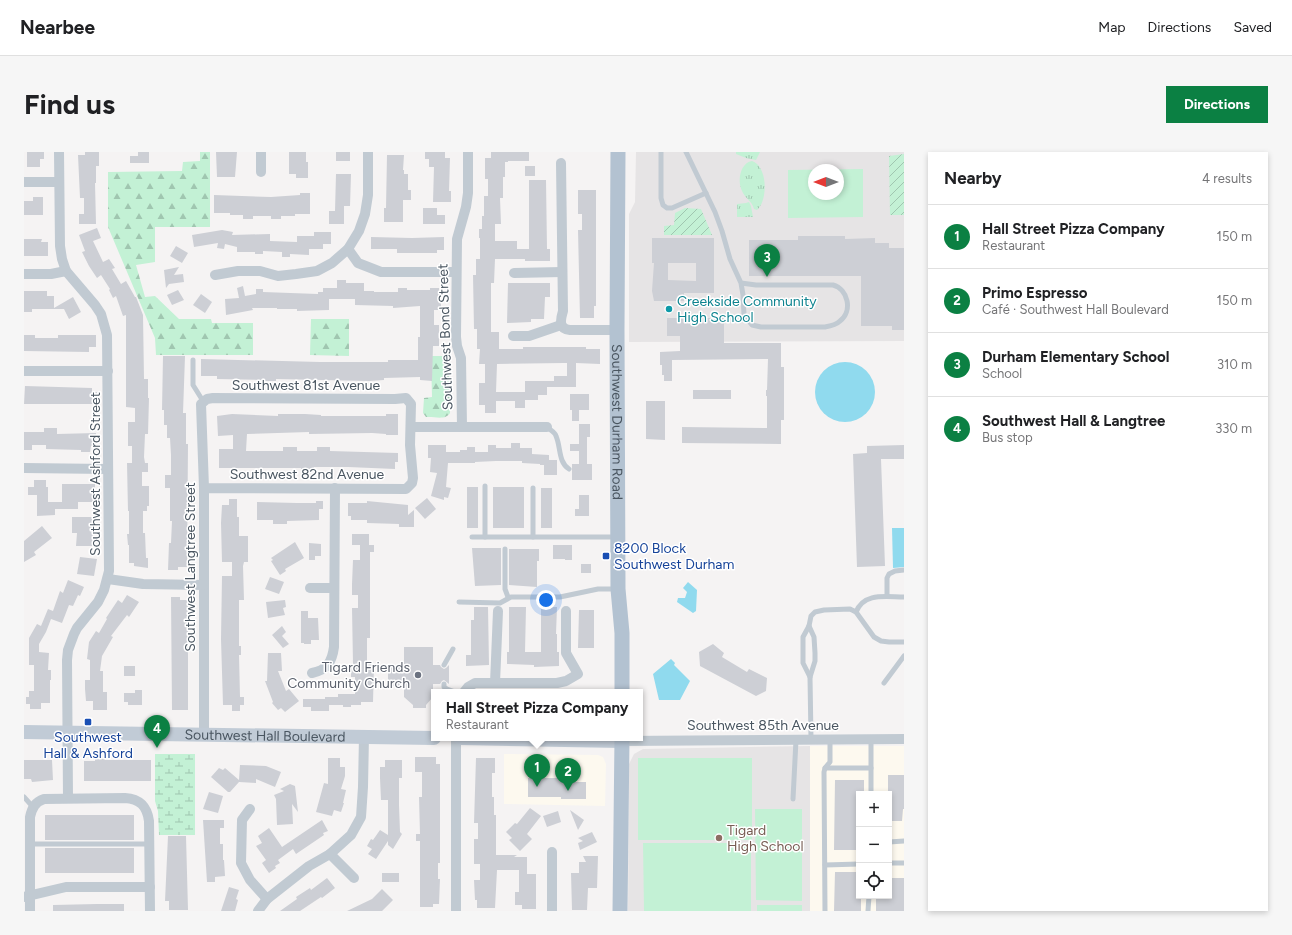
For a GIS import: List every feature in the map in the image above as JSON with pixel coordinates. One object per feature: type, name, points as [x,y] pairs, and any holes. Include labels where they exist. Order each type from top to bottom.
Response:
[{"type":"main road","name":"Southwest Durham Road","points":[[618,152],[618,589],[622,633],[622,689]]},
{"type":"main road","name":"Southwest Hall Boulevard","points":[[24,732],[431,738]]},
{"type":"main road","points":[[620,911],[622,741]]},
{"type":"street","name":"Southwest Ashford Street","points":[[59,152],[60,246],[62,259],[66,271],[101,314],[107,335],[108,371],[109,571],[108,579],[98,602],[77,628],[68,650],[68,798]]},
{"type":"street","points":[[261,152],[261,172]]},
{"type":"street","points":[[215,275],[238,271],[260,271],[278,276],[317,271],[332,263],[348,249],[359,231],[365,214],[368,194],[368,152]]},
{"type":"street","name":"Southwest Bond Street","points":[[462,427],[461,358],[456,337],[456,272],[457,239],[466,207],[468,193],[468,152]]},
{"type":"street","points":[[561,163],[563,311],[560,321],[561,325],[566,330],[617,330]]},
{"type":"street","points":[[24,182],[59,182]]},
{"type":"street","points":[[348,249],[358,263],[381,272],[456,272]]},
{"type":"street","points":[[24,274],[51,274],[66,271]]},
{"type":"street","points":[[514,273],[562,272]]},
{"type":"street","points":[[513,336],[529,336],[561,325]]},
{"type":"street","points":[[24,371],[108,371]]},
{"type":"street","name":"Southwest 81st Avenue","points":[[204,401],[213,398],[406,398],[409,400],[412,408],[412,428]]},
{"type":"street","name":"Southwest Langtree Street","points":[[204,401],[201,404],[204,488],[204,734]]},
{"type":"street","points":[[412,428],[547,427]]},
{"type":"street","name":"Southwest 82nd Avenue","points":[[204,488],[406,489],[409,487],[412,478],[410,445],[412,428]]},
{"type":"street","points":[[24,468],[108,469]]},
{"type":"street","points":[[312,673],[328,665],[333,655],[335,488]]},
{"type":"street","points":[[108,579],[143,584],[204,585]]},
{"type":"street","points":[[310,588],[334,588]]},
{"type":"street","points":[[495,683],[498,610]]},
{"type":"street","points":[[466,689],[475,683],[557,683],[566,681],[578,674],[566,652],[566,611]]},
{"type":"street","points":[[258,911],[267,899],[309,866],[330,854],[351,835],[361,817],[364,736]]},
{"type":"street","name":"Southwest 85th Avenue","points":[[643,739],[904,739]]},
{"type":"street","points":[[456,741],[456,911]]},
{"type":"street","points":[[30,911],[27,896],[30,817],[33,807],[39,800],[68,798],[132,798],[140,802],[148,813],[150,844],[150,911]]},
{"type":"street","points":[[250,809],[242,820],[241,863],[250,880],[267,899]]},
{"type":"street","points":[[552,852],[552,911]]},
{"type":"street","points":[[330,854],[354,878]]},
{"type":"street","points":[[27,896],[66,887],[150,887]]},
{"type":"lane","points":[[661,152],[661,198],[663,205],[667,208],[672,208],[706,193]]},
{"type":"lane","points":[[686,152],[719,222],[730,259],[741,283],[744,315],[749,322],[756,326],[831,326],[842,320],[846,311],[846,295],[838,286],[828,284],[756,285],[741,283]]},
{"type":"lane","points":[[193,360],[193,385],[204,401]]},
{"type":"lane","points":[[547,427],[556,434],[562,461],[565,466],[569,468]]},
{"type":"lane","points":[[485,486],[485,537]]},
{"type":"lane","points":[[533,488],[533,537]]},
{"type":"lane","points":[[472,537],[618,537]]},
{"type":"lane","points":[[505,549],[505,590],[508,598]]},
{"type":"lane","points":[[887,596],[889,574],[895,571],[904,570]]},
{"type":"lane","points":[[459,602],[500,603],[508,598],[560,597],[598,589],[618,589]]},
{"type":"lane","points":[[856,612],[858,607],[871,598],[887,596],[904,597]]},
{"type":"lane","points":[[810,677],[803,663],[803,638],[809,626],[811,616],[815,612],[824,610],[850,610],[856,612],[874,637],[881,641],[904,642]]},
{"type":"lane","points":[[809,626],[814,637],[815,653],[815,661],[810,677],[811,739]]},
{"type":"lane","points":[[444,665],[453,649]]},
{"type":"lane","points":[[884,683],[904,656]]},
{"type":"lane","points":[[444,684],[447,689]]},
{"type":"lane","points":[[793,799],[796,739]]},
{"type":"lane","points":[[825,911],[825,768],[830,762],[830,739]]},
{"type":"lane","points":[[871,739],[871,791]]},
{"type":"lane","points":[[825,768],[871,768]]},
{"type":"lane","points":[[24,797],[33,807]]},
{"type":"lane","points":[[892,842],[904,841]]},
{"type":"lane","points":[[30,844],[150,844]]},
{"type":"lane","points":[[892,864],[904,863]]},
{"type":"lane","points":[[825,865],[856,864]]},
{"type":"lane","points":[[868,899],[868,911]]},
{"type":"shaded area","points":[[636,152],[904,152],[904,341],[629,342],[629,214],[635,202]]},
{"type":"shaded area","points":[[810,746],[904,746],[904,911],[810,911]]},
{"type":"shaded area","name":"Tigard High School","points":[[810,746],[810,911],[628,911],[629,764],[634,754],[643,749]]},
{"type":"shaded area","points":[[504,754],[598,755],[603,757],[606,764],[605,806],[504,804]]},
{"type":"green space","points":[[200,152],[210,152],[210,227],[155,227],[155,262],[136,265],[145,297],[155,296],[179,319],[211,319],[212,323],[253,323],[253,355],[156,355],[155,338],[108,227],[108,172],[182,171],[183,162],[200,161]]},
{"type":"green space","points":[[736,152],[760,152],[756,160],[736,154]]},
{"type":"green space","points":[[904,154],[904,215],[890,215],[889,156]]},
{"type":"green space","points":[[752,161],[757,164],[761,170],[764,176],[765,184],[761,206],[757,210],[754,209],[743,193],[740,182],[742,169],[748,162]]},
{"type":"green space","points":[[844,169],[863,169],[863,217],[788,218],[788,170],[808,170],[808,200],[844,200]]},
{"type":"green space","points":[[749,202],[753,217],[737,217],[737,204]]},
{"type":"green space","points":[[685,208],[701,209],[712,235],[664,235],[664,226],[674,225],[675,213]]},
{"type":"green space","points":[[311,319],[349,319],[349,356],[310,355]]},
{"type":"green space","points":[[431,356],[448,356],[450,413],[446,417],[426,417],[423,413],[424,398],[432,397]]},
{"type":"green space","points":[[155,754],[195,754],[195,835],[159,835],[158,811],[155,801]]},
{"type":"green space","points":[[638,758],[752,758],[752,840],[638,840]]},
{"type":"green space","points":[[755,809],[802,809],[802,901],[756,900]]},
{"type":"green space","points":[[643,843],[751,843],[751,911],[644,911]]},
{"type":"green space","points":[[757,905],[802,905],[802,911],[757,911]]},
{"type":"water","points":[[839,362],[851,362],[862,367],[870,375],[875,386],[873,404],[862,417],[851,422],[839,422],[828,417],[820,409],[815,398],[815,386],[820,375],[828,367]]},
{"type":"water","points":[[892,528],[904,528],[904,567],[893,568]]},
{"type":"water","points":[[688,582],[697,590],[696,611],[693,613],[677,602],[678,598],[685,598],[687,592],[683,588]]},
{"type":"water","points":[[671,659],[675,663],[674,665],[690,681],[680,700],[659,700],[653,674]]},
{"type":"building","points":[[27,152],[44,152],[44,159],[40,159],[40,167],[27,167]]},
{"type":"building","points":[[85,152],[99,152],[99,166],[96,166],[95,183],[96,224],[79,224],[79,214],[84,214],[84,198],[80,198],[78,155],[85,155]]},
{"type":"building","points":[[138,152],[149,152],[149,163],[130,163],[130,156],[138,156]]},
{"type":"building","points":[[216,152],[237,152],[235,177],[217,177]]},
{"type":"building","points":[[289,152],[306,152],[306,162],[308,162],[308,178],[296,178],[296,174],[289,174]]},
{"type":"building","points":[[336,152],[350,152],[350,161],[336,161]]},
{"type":"building","points":[[425,152],[445,152],[445,158],[450,158],[449,191],[451,191],[451,202],[433,202],[434,167],[429,167],[429,159],[425,159]]},
{"type":"building","points":[[491,152],[529,152],[529,161],[505,162],[503,198],[500,198],[501,224],[495,224],[495,241],[517,241],[517,249],[529,249],[529,180],[546,180],[547,249],[550,249],[550,261],[495,259],[494,283],[491,283],[491,332],[499,332],[499,349],[523,349],[523,347],[586,347],[586,349],[600,349],[600,364],[576,363],[576,387],[547,387],[547,395],[538,395],[538,400],[525,400],[525,408],[515,408],[515,401],[496,401],[496,413],[485,413],[485,405],[479,405],[479,383],[485,383],[485,364],[479,364],[480,349],[477,349],[477,329],[474,329],[473,275],[476,275],[476,259],[480,259],[479,229],[482,229],[482,216],[484,216],[484,196],[488,196],[488,179],[485,179],[485,158],[491,158]],"holes":[[[567,363],[567,376],[554,376],[554,381],[525,381],[525,392],[496,392],[497,364]]]},
{"type":"building","points":[[387,155],[404,155],[403,170],[404,174],[408,174],[408,190],[411,190],[411,200],[403,200],[403,222],[384,222],[384,208],[386,208]]},
{"type":"building","points":[[525,166],[535,166],[535,176],[525,176]]},
{"type":"building","points":[[336,174],[351,174],[350,206],[344,206],[344,224],[329,224],[329,211],[335,211]]},
{"type":"building","points":[[578,190],[596,190],[596,306],[594,306],[594,318],[580,318],[578,230],[582,230],[582,214],[578,214]]},
{"type":"building","points":[[300,193],[310,193],[310,214],[281,216],[281,219],[271,219],[271,216],[253,216],[253,219],[243,219],[243,215],[214,213],[214,195],[271,197],[300,195]]},
{"type":"building","points":[[33,197],[43,197],[43,215],[24,215],[24,201],[33,201]]},
{"type":"building","points":[[423,208],[437,208],[437,215],[445,215],[445,224],[423,224]]},
{"type":"building","points":[[97,228],[101,238],[93,241],[103,262],[109,259],[115,268],[112,269],[121,284],[126,281],[136,297],[143,315],[144,379],[148,379],[149,398],[148,434],[145,434],[144,457],[145,463],[148,463],[148,472],[142,472],[142,486],[149,486],[149,506],[147,506],[147,511],[143,511],[143,533],[145,533],[148,568],[134,566],[134,563],[129,563],[129,545],[127,534],[129,534],[129,511],[127,463],[132,463],[132,446],[128,446],[128,422],[135,422],[135,408],[126,407],[126,315],[123,316],[116,296],[113,298],[109,290],[110,289],[101,275],[97,278],[89,266],[82,252],[85,251],[79,235]]},
{"type":"building","points":[[222,230],[233,232],[232,235],[270,234],[270,241],[297,242],[297,236],[314,236],[314,232],[331,232],[331,244],[323,244],[323,249],[309,249],[309,255],[290,254],[290,257],[282,257],[282,252],[263,251],[263,254],[255,254],[255,252],[237,252],[237,247],[225,244],[224,249],[217,248],[218,243],[194,247],[192,235]]},
{"type":"building","points":[[798,236],[845,236],[845,239],[875,238],[875,243],[889,243],[889,248],[904,248],[904,330],[892,330],[892,326],[861,326],[861,276],[749,276],[749,240],[798,240]]},
{"type":"building","points":[[371,237],[444,237],[444,250],[437,250],[437,253],[397,253],[397,249],[371,249]]},
{"type":"building","points":[[652,238],[714,238],[714,293],[684,293],[684,301],[654,301],[652,291],[654,263],[652,263]],"holes":[[[668,263],[696,263],[696,281],[668,280]]]},
{"type":"building","points":[[24,239],[42,239],[41,242],[48,242],[48,256],[24,256]]},
{"type":"building","points":[[176,246],[188,253],[182,263],[170,256]]},
{"type":"building","points":[[179,267],[174,275],[183,274],[184,282],[169,284],[166,288],[164,270]]},
{"type":"building","points":[[337,280],[346,280],[346,283],[364,283],[364,291],[374,292],[398,292],[398,288],[407,288],[407,290],[430,290],[430,288],[439,288],[441,310],[434,310],[434,325],[439,325],[439,346],[433,346],[432,381],[420,380],[420,377],[384,378],[384,380],[369,381],[276,379],[276,381],[264,381],[217,379],[217,376],[201,376],[201,359],[320,362],[388,362],[388,360],[418,360],[420,306],[393,308],[393,306],[355,305],[355,299],[329,299],[329,310],[297,311],[297,309],[252,308],[253,310],[226,315],[225,299],[239,298],[237,288],[243,286],[245,296],[256,294],[256,289],[263,289],[263,292],[318,294],[318,292],[323,292],[323,288],[337,288]]},
{"type":"building","points":[[508,283],[550,283],[550,297],[545,297],[544,319],[531,319],[531,322],[507,323]]},
{"type":"building","points":[[178,290],[184,300],[172,305],[167,295]]},
{"type":"building","points":[[24,291],[47,291],[47,296],[54,296],[54,308],[73,297],[81,312],[69,319],[64,309],[32,309],[32,312],[24,312]]},
{"type":"building","points":[[201,294],[212,302],[205,313],[193,305]]},
{"type":"building","points":[[667,318],[724,318],[724,343],[781,343],[781,367],[784,367],[784,420],[781,420],[781,444],[682,443],[682,427],[767,428],[766,390],[768,359],[672,360],[672,381],[664,381],[664,375],[662,375],[662,365],[660,365],[660,352],[680,351],[680,336],[667,336]]},
{"type":"building","points":[[24,335],[35,335],[35,338],[58,338],[58,335],[96,335],[96,347],[89,347],[89,352],[24,351]]},
{"type":"building","points":[[163,356],[185,356],[183,413],[186,413],[186,444],[188,444],[187,567],[178,567],[178,570],[168,570],[169,543],[171,543],[172,521],[170,521],[170,488],[165,488],[165,475],[171,475],[171,455],[170,438],[167,438],[167,425],[164,425],[164,410],[162,410]]},
{"type":"building","points":[[25,386],[92,388],[92,392],[97,392],[97,404],[24,404]]},
{"type":"building","points":[[693,390],[731,390],[731,399],[693,399]]},
{"type":"building","points":[[570,394],[589,394],[589,410],[579,410],[579,421],[572,421]]},
{"type":"building","points":[[646,401],[665,401],[665,440],[646,439]]},
{"type":"building","points":[[232,414],[278,416],[278,414],[305,414],[321,416],[386,416],[386,414],[398,414],[398,435],[372,433],[309,434],[309,432],[247,434],[246,451],[283,451],[283,447],[297,447],[297,451],[317,451],[317,447],[330,447],[330,451],[398,453],[398,462],[395,462],[395,469],[348,467],[314,467],[314,469],[219,468],[219,449],[233,449],[233,435],[218,436],[217,416]]},
{"type":"building","points":[[579,424],[590,424],[590,437],[587,437],[587,464],[592,464],[592,480],[572,480],[572,464],[579,464],[579,451],[570,451],[570,444],[579,444]]},
{"type":"building","points":[[44,428],[57,428],[57,434],[96,433],[96,446],[91,446],[90,452],[81,452],[81,450],[46,449],[46,445],[32,445],[32,450],[24,450],[24,432],[44,432]]},
{"type":"building","points":[[511,443],[520,443],[520,448],[532,448],[532,454],[549,455],[549,460],[557,460],[557,475],[544,475],[544,465],[522,463],[522,461],[448,463],[446,487],[451,488],[448,498],[444,497],[444,500],[431,496],[437,473],[430,472],[431,458],[428,458],[428,445],[446,445],[446,452],[460,452],[460,450],[467,450],[467,447],[475,447],[475,452],[488,452],[488,445],[496,445],[496,448],[511,448]]},
{"type":"building","points":[[904,445],[904,459],[881,459],[885,566],[857,567],[853,454],[867,453],[867,446]]},
{"type":"building","points":[[34,480],[46,480],[46,487],[48,487],[48,502],[62,502],[62,484],[95,484],[97,502],[78,502],[78,509],[55,509],[55,515],[37,516],[37,495],[28,495],[28,487],[34,487]]},
{"type":"building","points":[[467,487],[478,487],[478,528],[467,528]]},
{"type":"building","points":[[493,487],[524,487],[524,528],[493,528]]},
{"type":"building","points":[[541,488],[552,488],[552,528],[541,528]]},
{"type":"building","points":[[579,495],[589,495],[589,516],[575,516],[575,509],[579,509]]},
{"type":"building","points":[[427,498],[436,509],[425,519],[415,508]]},
{"type":"building","points":[[229,499],[237,499],[239,536],[248,536],[248,562],[244,562],[243,566],[244,600],[239,600],[239,646],[241,646],[241,655],[239,655],[240,697],[244,697],[244,705],[240,705],[240,711],[232,711],[232,705],[223,705],[221,639],[222,576],[232,576],[232,562],[222,562],[221,523],[222,505],[229,505]]},
{"type":"building","points":[[316,501],[323,501],[323,509],[319,509],[319,520],[287,521],[287,524],[273,524],[273,520],[257,520],[257,502],[316,503]]},
{"type":"building","points":[[367,501],[408,505],[408,515],[414,510],[414,527],[399,527],[399,524],[367,523],[367,520],[351,520],[351,516],[348,516],[348,503],[367,503]]},
{"type":"building","points":[[72,517],[92,517],[93,546],[76,546],[77,533],[72,533]]},
{"type":"building","points":[[42,526],[52,538],[34,552],[36,555],[24,562],[24,541]]},
{"type":"building","points":[[352,534],[369,534],[369,545],[374,545],[374,552],[370,552],[370,638],[367,638],[367,664],[374,664],[373,702],[361,702],[361,705],[351,705],[351,707],[343,707],[343,705],[329,705],[329,711],[311,711],[311,707],[303,707],[303,699],[325,699],[325,697],[338,697],[338,694],[355,694],[355,677],[351,677],[351,664],[353,664],[352,608],[358,608],[358,595],[352,595],[352,584],[353,560],[360,560],[360,545],[352,545]]},
{"type":"building","points":[[295,542],[304,558],[285,569],[286,571],[280,575],[271,561],[273,560],[271,558]]},
{"type":"building","points":[[309,543],[321,544],[321,556],[315,556],[315,560],[309,560]]},
{"type":"building","points":[[553,545],[572,545],[572,560],[553,559]]},
{"type":"building","points":[[472,548],[501,548],[501,585],[475,586]]},
{"type":"building","points":[[509,549],[539,549],[539,561],[537,561],[537,587],[509,585]]},
{"type":"building","points":[[80,557],[97,559],[94,576],[77,574]]},
{"type":"building","points":[[581,564],[591,564],[591,573],[581,573]]},
{"type":"building","points":[[270,577],[284,582],[279,594],[265,589]]},
{"type":"building","points":[[68,580],[84,587],[80,596],[78,595],[73,606],[69,605],[62,623],[51,619],[39,644],[39,652],[49,653],[48,670],[51,670],[50,703],[41,703],[41,709],[30,709],[30,704],[26,704],[26,697],[29,697],[29,691],[34,691],[34,665],[29,665],[29,638],[37,624],[41,626],[48,609],[53,611],[60,591],[63,593]]},
{"type":"building","points":[[127,595],[139,602],[129,617],[127,615],[111,636],[113,637],[102,656],[100,671],[103,671],[103,692],[107,692],[107,710],[93,710],[93,701],[86,701],[85,689],[85,680],[90,680],[90,660],[87,659],[89,642],[96,631],[99,633],[107,619],[106,618],[118,600],[122,603]]},
{"type":"building","points":[[171,597],[180,597],[180,600],[188,600],[188,710],[172,710]]},
{"type":"building","points":[[285,600],[286,607],[283,608],[285,615],[268,618],[266,602]]},
{"type":"building","points":[[474,607],[488,607],[489,665],[466,666],[466,655],[471,655],[471,620],[474,620]]},
{"type":"building","points":[[509,607],[526,607],[525,652],[541,652],[541,607],[557,607],[556,634],[557,652],[559,652],[559,666],[534,667],[534,665],[507,664],[507,652],[509,652]]},
{"type":"building","points":[[579,610],[594,610],[594,648],[578,648]]},
{"type":"building","points":[[301,611],[308,611],[308,618],[318,618],[319,640],[311,640],[311,644],[301,643]]},
{"type":"building","points":[[282,626],[286,632],[282,636],[289,644],[283,648],[272,635]]},
{"type":"building","points":[[713,644],[724,653],[722,657],[747,672],[749,669],[767,678],[766,691],[756,696],[700,666],[699,652]]},
{"type":"building","name":"Tigard Friends Community Church","points":[[404,647],[433,647],[433,665],[440,665],[444,669],[449,665],[449,684],[444,680],[440,684],[433,684],[433,689],[431,689],[431,699],[426,705],[426,708],[413,708],[413,705],[404,697],[404,686],[388,686],[388,666],[404,666]]},
{"type":"building","points":[[268,653],[281,653],[282,671],[278,671],[286,691],[289,689],[299,701],[285,712],[281,708],[278,710],[272,703],[273,702],[265,681],[267,681]]},
{"type":"building","points":[[124,666],[135,666],[135,676],[124,676]]},
{"type":"building","points":[[135,690],[142,690],[142,705],[128,705],[128,702],[124,702],[124,693],[135,693]]},
{"type":"building","points":[[415,757],[436,757],[436,764],[440,764],[440,863],[438,863],[438,879],[440,879],[439,904],[433,904],[433,907],[420,907],[420,841],[416,841],[416,834],[420,834],[419,797],[422,797],[422,772],[415,772]]},
{"type":"building","points":[[328,758],[340,758],[340,767],[345,767],[345,776],[341,789],[346,790],[344,803],[341,812],[334,810],[332,816],[316,812],[324,783],[328,784]]},
{"type":"building","points":[[476,758],[495,758],[495,773],[492,773],[492,797],[494,797],[494,815],[496,815],[496,855],[517,855],[514,857],[527,857],[527,874],[536,874],[536,909],[522,909],[522,905],[515,905],[515,892],[519,892],[519,870],[497,870],[495,908],[477,908],[474,880],[480,880],[480,864],[474,864],[474,839],[478,839],[478,823],[474,823]]},
{"type":"building","points":[[95,759],[151,760],[151,781],[84,781],[84,761],[95,761]]},
{"type":"building","points":[[24,760],[52,760],[53,780],[32,782],[31,779],[24,779]]},
{"type":"building","points":[[385,760],[402,760],[402,778],[399,778],[399,805],[400,832],[402,834],[393,849],[388,845],[388,841],[376,859],[368,854],[372,849],[367,846],[371,839],[373,840],[380,830],[388,835],[388,800],[381,800],[380,778],[380,767],[385,767]]},
{"type":"building","points":[[240,765],[266,766],[281,772],[275,787],[256,779],[256,783],[239,782],[230,792],[228,792],[211,777],[219,768],[223,770],[225,768],[239,780]]},
{"type":"building","points":[[888,775],[904,775],[904,809],[902,821],[892,821],[892,791],[888,791]]},
{"type":"building","points":[[528,778],[559,778],[564,782],[586,782],[586,799],[528,797]]},
{"type":"building","points":[[835,780],[864,780],[864,791],[856,791],[856,850],[834,850]]},
{"type":"building","points":[[290,784],[295,786],[298,812],[292,804],[293,824],[277,825],[276,799],[274,795],[284,791],[280,789]]},
{"type":"building","points":[[209,792],[223,796],[218,813],[203,809]]},
{"type":"building","points":[[530,808],[541,816],[527,834],[532,839],[520,851],[509,840],[512,838],[506,832],[515,823],[517,824]]},
{"type":"building","points":[[570,810],[584,820],[578,830]]},
{"type":"building","points":[[558,811],[561,822],[547,827],[543,816]]},
{"type":"building","points":[[45,815],[134,815],[134,840],[45,840]]},
{"type":"building","points":[[203,820],[224,820],[224,828],[220,828],[220,844],[223,844],[225,876],[215,877],[215,882],[207,882]]},
{"type":"building","points":[[322,820],[328,831],[323,833],[324,835],[296,854],[293,849],[278,860],[280,863],[269,873],[262,863],[266,860],[256,846],[262,843],[258,836],[269,828],[282,847]]},
{"type":"building","points":[[592,832],[597,842],[580,850],[578,843],[583,841],[578,838]]},
{"type":"building","points":[[168,836],[186,836],[188,910],[169,910],[169,901],[165,901]]},
{"type":"building","points":[[45,848],[134,848],[134,873],[45,873]]},
{"type":"building","points":[[583,856],[598,856],[597,888],[588,888],[587,910],[572,910],[571,873],[579,873],[579,862],[586,862]]},
{"type":"building","points":[[835,872],[856,872],[856,899],[861,899],[861,911],[834,911]]},
{"type":"building","points":[[382,873],[399,873],[399,882],[382,882]]},
{"type":"building","points":[[327,878],[335,888],[322,898],[321,897],[300,911],[280,911],[297,899],[296,897],[310,888],[311,890]]},
{"type":"building","points":[[892,878],[904,878],[904,911],[876,911],[876,899],[892,899]]},
{"type":"building","points":[[229,887],[239,890],[236,899],[238,900],[235,911],[221,911]]},
{"type":"building","points":[[382,889],[393,900],[382,911],[347,911],[372,899]]},
{"type":"building","points":[[124,904],[124,911],[53,911],[53,905]]},
{"type":"place","name":"Durham Elementary School","points":[[767,277]]},
{"type":"place","name":"Creekside Community High School","points":[[669,309]]},
{"type":"place","name":"8200 Block Southwest Durham","points":[[606,556]]},
{"type":"place","name":"Tigard Friends Community Church","points":[[418,675]]},
{"type":"place","name":"Southwest Hall & Ashford","points":[[88,722]]},
{"type":"place","name":"Southwest Hall & Langtree","points":[[157,748]]},
{"type":"place","name":"Hall Street Pizza Company","points":[[537,787]]},
{"type":"place","name":"Primo Espresso","points":[[568,791]]},
{"type":"place","name":"Tigard High School","points":[[719,838]]}]
